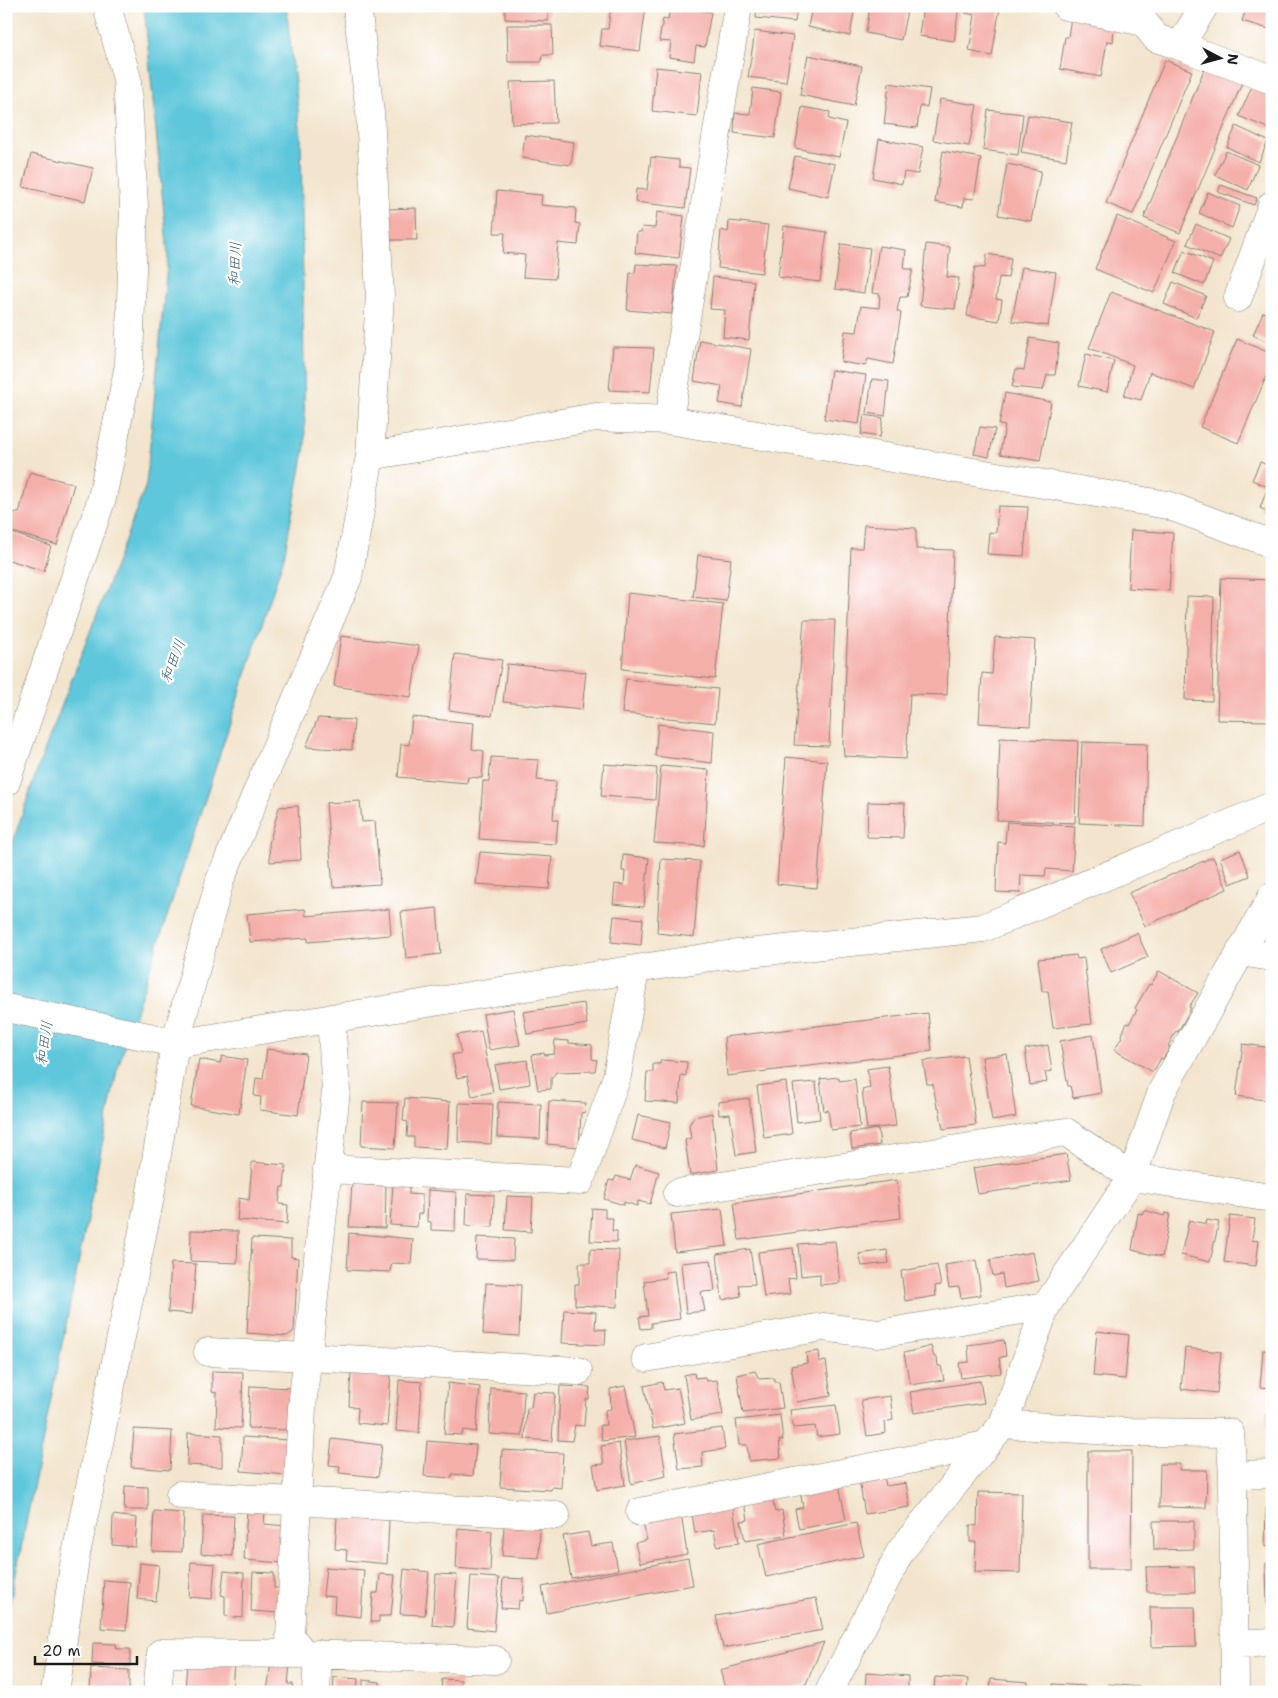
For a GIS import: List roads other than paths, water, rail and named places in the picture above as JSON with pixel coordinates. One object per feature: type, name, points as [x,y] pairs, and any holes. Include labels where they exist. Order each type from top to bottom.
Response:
[{"type":"street","points":[[6,782],[102,498],[129,364],[134,207],[127,79],[107,6]]},
{"type":"street","points":[[55,1692],[74,1560],[150,1197],[162,1040],[220,880],[348,577],[370,456],[380,295],[370,113],[357,6]]},
{"type":"street","points":[[669,420],[738,6]]},
{"type":"street","points":[[1066,6],[1144,22],[1156,38],[1272,80]]},
{"type":"street","points":[[1180,46],[1204,6]]},
{"type":"street","points":[[1238,298],[1272,205]]},
{"type":"street","points":[[370,456],[596,417],[669,420],[1167,505],[1272,544]]},
{"type":"street","points":[[6,1008],[162,1040],[331,1018],[710,957],[983,928],[1272,806]]},
{"type":"street","points":[[828,1692],[900,1552],[1003,1424],[1046,1306],[1132,1177],[1162,1090],[1272,896]]},
{"type":"street","points":[[1240,952],[1272,957]]},
{"type":"street","points":[[328,1169],[580,1181],[617,1076],[635,970]]},
{"type":"street","points":[[316,1692],[311,1654],[290,1636],[302,1408],[336,1091],[331,1018]]},
{"type":"street","points":[[677,1193],[1066,1132],[1132,1177],[1272,1198]]},
{"type":"street","points":[[646,1358],[823,1327],[878,1334],[1046,1306]]},
{"type":"street","points":[[208,1352],[578,1371]]},
{"type":"street","points":[[1003,1424],[1126,1432],[1230,1433],[1233,1475],[1235,1692]]},
{"type":"street","points":[[640,1512],[986,1445]]},
{"type":"street","points":[[1233,1475],[1272,1474]]},
{"type":"street","points":[[180,1495],[556,1515]]},
{"type":"street","points":[[1235,1644],[1272,1642]]},
{"type":"street","points":[[157,1692],[161,1652],[311,1654],[495,1660]]},
{"type":"water","name":"和田川","points":[[144,6],[286,6],[301,136],[305,446],[284,557],[117,1070],[6,1623],[6,862],[36,773],[146,485],[168,255]]}]
